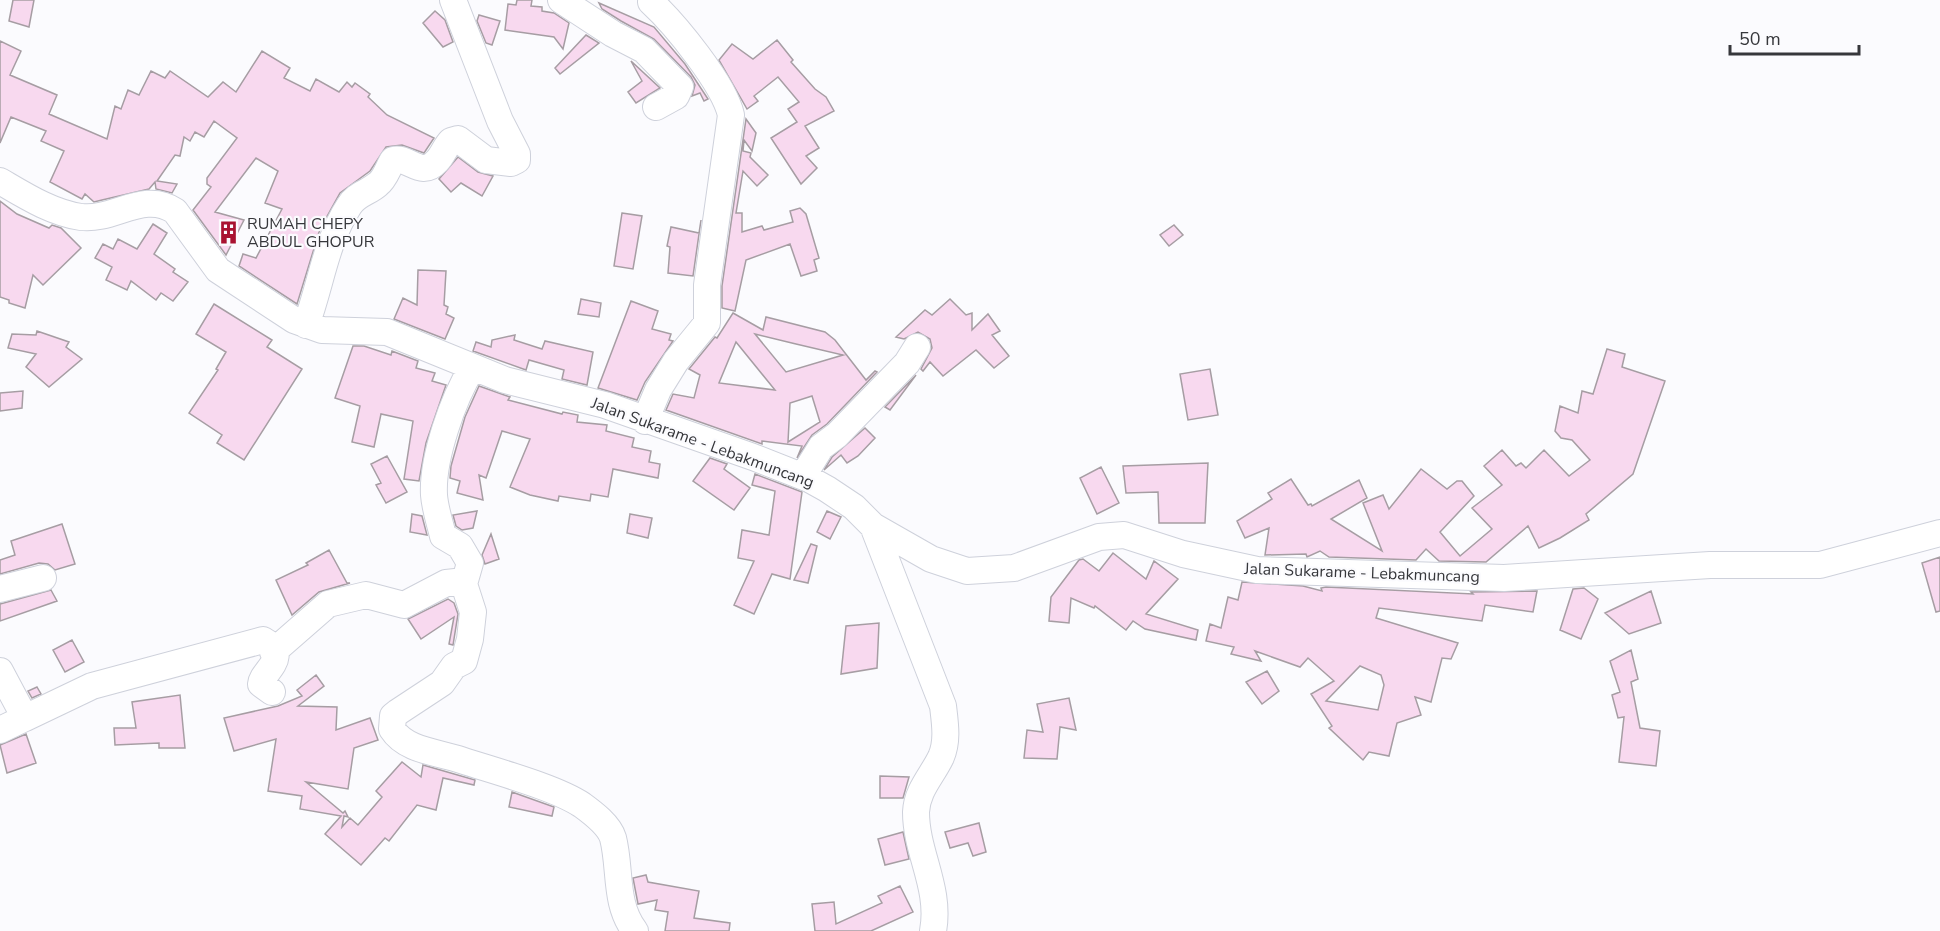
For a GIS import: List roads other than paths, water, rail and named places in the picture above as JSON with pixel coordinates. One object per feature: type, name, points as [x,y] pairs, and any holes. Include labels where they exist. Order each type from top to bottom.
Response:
[{"type":"street","points":[[306,325],[334,231],[350,204],[361,193],[381,181],[393,160],[398,159],[412,167],[428,169],[437,162],[451,141],[458,139],[486,160],[511,163],[517,160],[517,154],[500,121],[453,0]]},
{"type":"street","points":[[561,0],[649,54],[680,87]]},
{"type":"street","points":[[645,421],[658,390],[676,361],[704,329],[709,315],[707,285],[731,115],[724,94],[671,20],[651,2]]},
{"type":"street","points":[[656,107],[676,96],[680,87],[708,72]]},
{"type":"street","name":"Jalan Sukarame - Lebakmuncang","points":[[0,181],[58,211],[81,217],[99,216],[146,202],[166,206],[175,211],[218,270],[263,301],[306,325],[335,332],[387,333],[505,380],[605,405],[803,476],[854,507],[873,526],[931,559],[967,571],[1014,568],[1099,537],[1112,535],[1124,535],[1228,566],[1257,570],[1494,578],[1710,565],[1820,565],[1940,533]]},
{"type":"street","points":[[803,476],[821,447],[837,435],[907,363],[917,347]]},
{"type":"street","points":[[472,368],[460,386],[438,458],[434,481],[434,497],[443,536],[460,546],[470,563],[465,581],[473,612],[470,639],[464,661],[454,666],[442,683],[393,716],[392,729],[410,745],[540,786],[581,805],[606,826],[613,837],[618,885],[628,921],[635,931]]},
{"type":"street","points":[[873,526],[943,706],[945,732],[943,750],[921,791],[916,811],[935,902],[933,931]]},
{"type":"street","points":[[0,589],[43,578]]},
{"type":"street","points":[[273,652],[328,604],[366,595],[404,605],[446,583],[465,581]]},
{"type":"street","points":[[0,730],[92,686],[259,640],[266,641],[273,652],[275,664],[261,681],[263,687],[272,692]]},
{"type":"street","points":[[0,671],[25,718]]},
{"type":"place","name":"RUMAH CHEPY ABDUL GHOPUR","points":[[229,232]]}]
